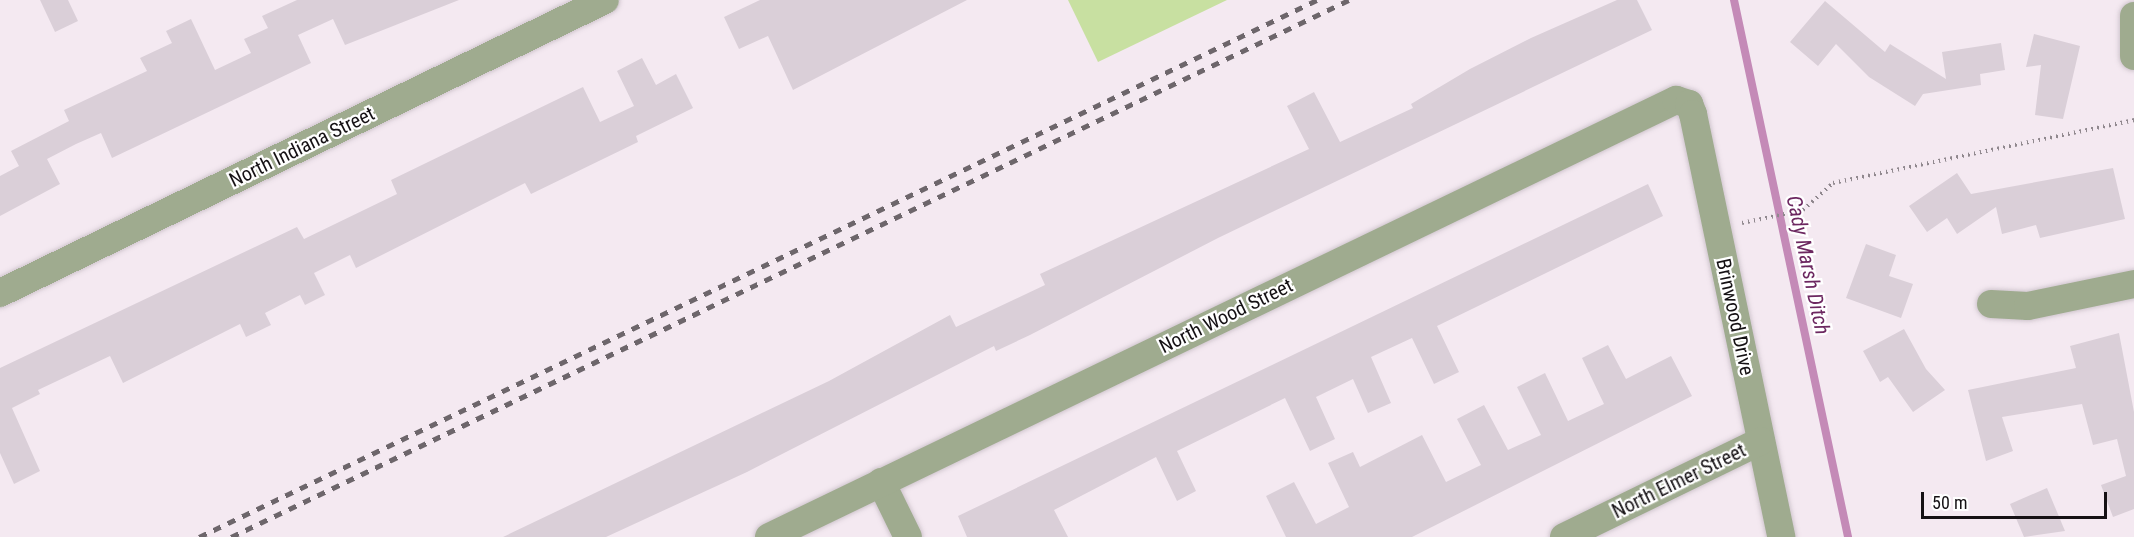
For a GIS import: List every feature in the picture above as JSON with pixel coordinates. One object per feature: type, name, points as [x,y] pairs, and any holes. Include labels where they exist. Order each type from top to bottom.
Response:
[{"type":"street","name":"North Indiana Street","points":[[0,294],[604,0]]},
{"type":"street","points":[[2134,16],[2134,56]]},
{"type":"street","name":"Brinwood Drive","points":[[1684,100],[1693,114],[1781,537]]},
{"type":"street","name":"North Wood Street","points":[[769,537],[1667,103],[1684,100]]},
{"type":"street","points":[[1991,304],[2028,306],[2134,284]]},
{"type":"street","name":"North Elmer Street","points":[[1564,537],[1761,441]]},
{"type":"street","points":[[882,482],[908,537]]},
{"type":"path","points":[[1763,219],[1803,210],[1833,183],[2134,120]]},
{"type":"green space","points":[[1068,0],[1227,0],[1098,62]]},
{"type":"building","points":[[40,0],[68,0],[78,21],[55,32]]},
{"type":"building","points":[[297,0],[459,0],[345,45],[333,19],[298,35],[311,63],[112,158],[101,133],[76,144],[47,159],[60,184],[0,216],[0,176],[19,166],[11,151],[69,121],[64,110],[147,71],[140,58],[172,43],[166,31],[191,19],[215,70],[251,53],[244,39],[268,28],[262,16]]},
{"type":"building","points":[[760,0],[967,0],[793,90],[768,36],[739,49],[724,17]]},
{"type":"building","points":[[1617,0],[1637,0],[1652,30],[1218,238],[1030,335],[996,351],[994,346],[747,472],[606,537],[503,537],[829,381],[950,315],[956,327],[1045,285],[1040,274],[1309,149],[1287,106],[1314,92],[1340,142],[1413,108],[1411,104],[1470,69],[1531,38]]},
{"type":"building","points":[[1825,1],[1885,52],[1890,44],[1946,79],[1942,52],[2001,43],[2005,70],[1980,74],[1981,85],[1923,94],[1915,106],[1869,77],[1836,44],[1818,66],[1790,42]]},
{"type":"building","points":[[2034,34],[2080,46],[2063,119],[2035,115],[2041,65],[2026,67]]},
{"type":"building","points":[[642,58],[656,85],[676,74],[693,108],[636,136],[638,142],[531,194],[525,183],[356,268],[350,255],[314,273],[325,295],[305,305],[300,295],[265,313],[271,325],[246,337],[240,324],[123,383],[110,356],[38,390],[40,394],[12,408],[40,471],[14,484],[0,453],[0,368],[297,227],[304,239],[397,194],[391,180],[583,87],[600,122],[634,106],[617,71]]},
{"type":"building","points":[[2113,168],[2125,219],[2040,238],[2036,225],[2002,234],[1996,207],[1957,234],[1947,218],[1927,232],[1909,206],[1957,173],[1971,194]]},
{"type":"building","points":[[1648,184],[1663,216],[1437,326],[1459,372],[1434,384],[1412,338],[1371,357],[1391,403],[1368,413],[1353,379],[1316,397],[1335,439],[1310,451],[1285,398],[1177,451],[1196,491],[1177,501],[1156,457],[1054,510],[1068,537],[967,537],[958,516]]},
{"type":"building","points":[[1866,244],[1896,255],[1889,276],[1913,284],[1901,318],[1846,298]]},
{"type":"building","points":[[1904,329],[1926,369],[1945,390],[1913,412],[1888,377],[1880,382],[1863,351]]},
{"type":"building","points":[[2119,333],[2134,412],[2134,509],[2113,517],[2101,485],[2126,476],[2117,439],[2093,445],[2082,404],[2002,417],[2013,451],[1986,461],[1968,390],[2076,368],[2070,346]]},
{"type":"building","points":[[1608,345],[1626,379],[1671,356],[1692,396],[1412,537],[1286,537],[1266,496],[1294,482],[1316,524],[1349,507],[1328,463],[1353,452],[1360,467],[1422,435],[1446,482],[1481,465],[1457,419],[1484,405],[1508,450],[1541,435],[1517,387],[1545,373],[1568,421],[1604,404],[1582,358]]},
{"type":"building","points":[[2047,488],[2065,531],[2024,537],[2010,504]]},
{"type":"waterway","name":"Cady Marsh Ditch","points":[[1734,0],[1848,537]]},
{"type":"railway","points":[[199,537],[1317,0]]},
{"type":"railway","points":[[231,537],[1349,0]]}]
